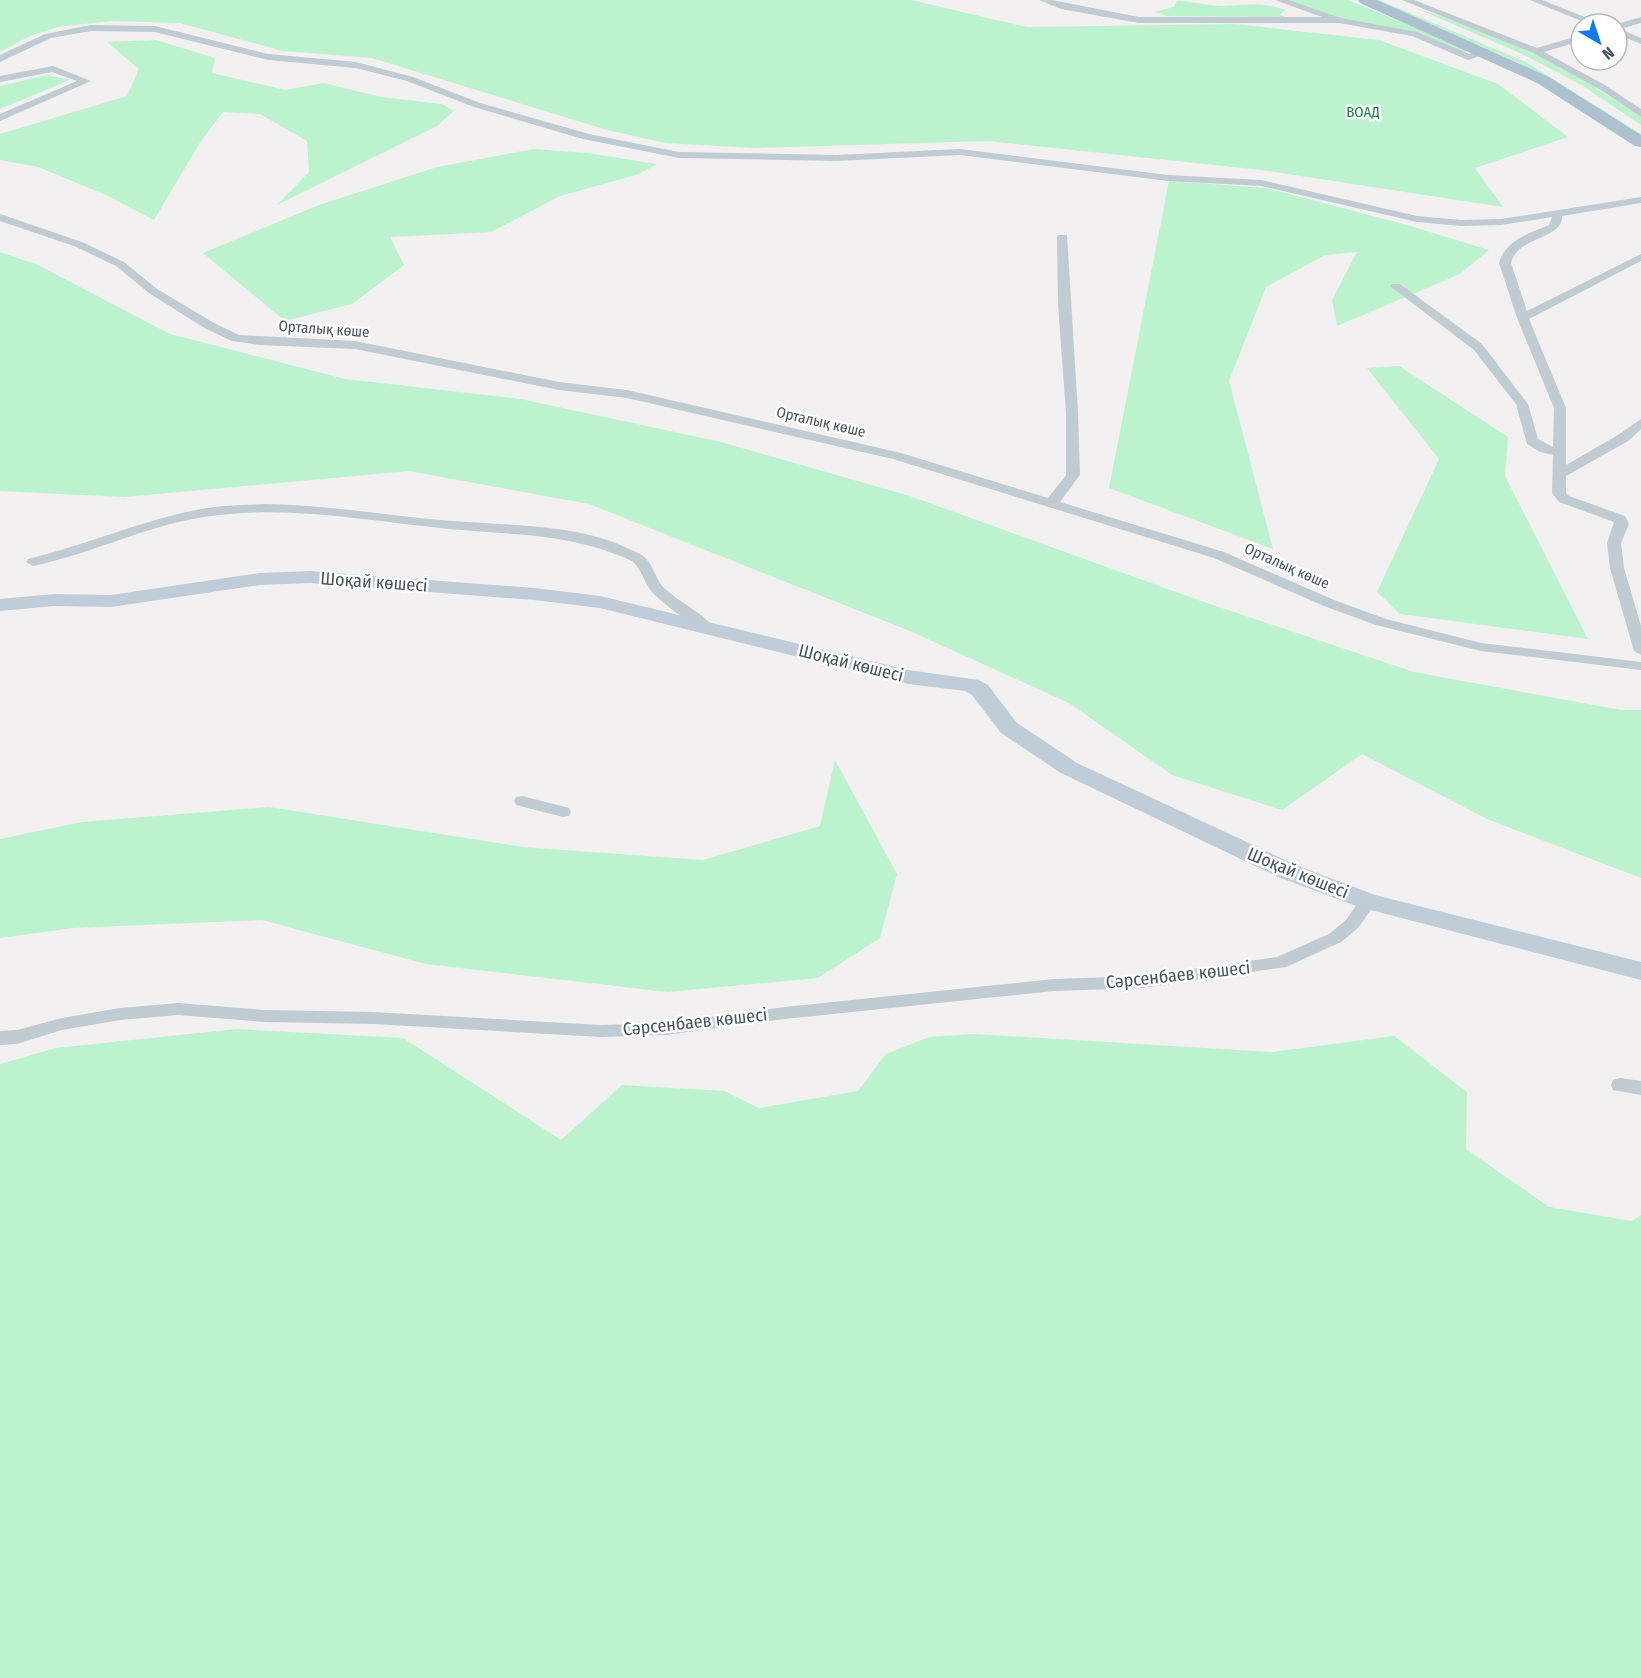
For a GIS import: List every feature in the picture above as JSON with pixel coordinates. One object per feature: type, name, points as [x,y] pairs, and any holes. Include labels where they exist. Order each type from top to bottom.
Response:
[{"type":"main road","points":[[1365,0],[1487,52],[1543,80],[1641,142]]},
{"type":"main road","points":[[1388,0],[1526,59],[1599,101],[1641,129]]},
{"type":"street","points":[[1043,0],[1061,6],[1139,20],[1339,20]]},
{"type":"street","points":[[1279,0],[1339,20],[1414,34],[1468,57],[1487,52]]},
{"type":"street","points":[[1406,0],[1536,51],[1602,87],[1641,114]]},
{"type":"street","points":[[1534,0],[1569,13]]},
{"type":"street","points":[[0,60],[48,36],[91,28],[155,29],[268,57],[356,65],[410,80],[477,105],[587,137],[679,155],[836,158],[960,152],[1168,178],[1261,183],[1417,219],[1461,223],[1501,222],[1641,200]]},
{"type":"street","points":[[1536,51],[1569,41]]},
{"type":"street","points":[[0,79],[53,69],[86,81],[0,118]]},
{"type":"street","points":[[1557,213],[1557,222],[1553,227],[1511,249],[1506,255],[1505,263],[1523,318],[1560,408],[1558,493],[1564,499],[1620,519],[1622,524],[1614,543],[1617,568],[1641,651]]},
{"type":"street","name":"Орталық көше","points":[[0,217],[78,244],[120,264],[153,291],[210,326],[236,338],[355,345],[560,386],[627,394],[896,456],[1219,555],[1329,603],[1381,622],[1481,647],[1641,666]]},
{"type":"street","points":[[1052,504],[1073,475],[1072,413],[1064,305],[1063,237]]},
{"type":"street","points":[[1523,318],[1641,256]]},
{"type":"street","points":[[1396,286],[1478,347],[1522,404],[1532,441],[1545,449],[1559,453]]},
{"type":"street","points":[[1559,474],[1623,438],[1641,423]]},
{"type":"street","points":[[33,562],[77,553],[160,524],[201,514],[257,507],[519,530],[584,537],[644,562],[656,587],[706,627]]},
{"type":"street","name":"Шоқай көшесі","points":[[0,605],[54,600],[111,600],[260,579],[310,577],[534,594],[600,602],[908,678],[971,685],[980,690],[1009,728],[1069,768],[1287,871],[1368,901],[1641,971]]},
{"type":"street","points":[[522,801],[563,812]]},
{"type":"street","name":"Сәрсенбаев көшесі","points":[[0,1038],[17,1037],[62,1024],[120,1014],[178,1009],[264,1016],[374,1018],[601,1031],[665,1029],[785,1013],[1054,985],[1143,982],[1280,963],[1335,938],[1352,924],[1368,901]]},
{"type":"street","points":[[1620,1084],[1641,1088]]},
{"type":"green space","name":"ВОАД","points":[[0,0],[911,0],[1027,27],[1235,24],[1379,40],[1498,84],[1568,137],[1475,168],[1503,207],[1262,170],[988,141],[755,148],[665,143],[607,130],[372,58],[283,51],[180,23],[111,21],[58,27],[30,36],[0,52]]},
{"type":"green space","points":[[1287,0],[1348,0],[1469,50],[1464,53],[1404,30],[1334,17]]},
{"type":"green space","points":[[1373,0],[1379,0],[1526,62],[1641,134],[1641,138],[1519,63]]},
{"type":"green space","points":[[1177,1],[1218,6],[1270,6],[1285,10],[1280,14],[1285,17],[1167,16],[1154,12],[1174,7]]},
{"type":"green space","points":[[1416,8],[1450,19],[1537,55],[1593,86],[1641,117],[1641,125],[1583,86],[1520,53]]},
{"type":"green space","points":[[156,40],[215,58],[212,73],[285,90],[324,83],[381,97],[442,104],[454,111],[437,126],[277,205],[309,172],[307,141],[260,114],[223,112],[201,141],[154,220],[106,195],[38,167],[0,160],[0,134],[127,96],[139,69],[107,42]]},
{"type":"green space","points":[[47,75],[70,80],[0,109],[0,86]]},
{"type":"green space","points":[[534,149],[587,153],[657,164],[639,174],[560,196],[491,232],[390,237],[404,265],[352,304],[285,321],[203,253],[319,205],[437,167]]},
{"type":"green space","points":[[1169,181],[1266,188],[1407,225],[1489,250],[1460,274],[1337,326],[1332,300],[1357,252],[1325,255],[1266,287],[1229,381],[1273,549],[1109,488]]},
{"type":"green space","points":[[0,252],[38,265],[170,334],[345,379],[521,399],[721,442],[910,496],[1201,601],[1414,672],[1621,710],[1641,710],[1641,878],[1487,819],[1362,754],[1282,810],[1172,775],[1069,703],[910,631],[589,504],[409,471],[124,497],[0,491]]},
{"type":"green space","points":[[1399,366],[1508,437],[1505,476],[1588,639],[1400,614],[1377,592],[1439,459],[1367,368]]},
{"type":"green space","points":[[835,760],[897,874],[880,938],[818,978],[667,992],[426,964],[262,920],[73,928],[0,938],[0,839],[82,822],[269,807],[522,847],[703,860],[820,826]]},
{"type":"green space","points":[[237,1029],[403,1038],[561,1140],[622,1085],[724,1091],[759,1108],[858,1091],[886,1054],[929,1037],[973,1034],[1272,1052],[1394,1036],[1467,1092],[1466,1149],[1549,1207],[1632,1221],[1641,1215],[1641,1678],[0,1678],[0,1064],[56,1048]]}]
